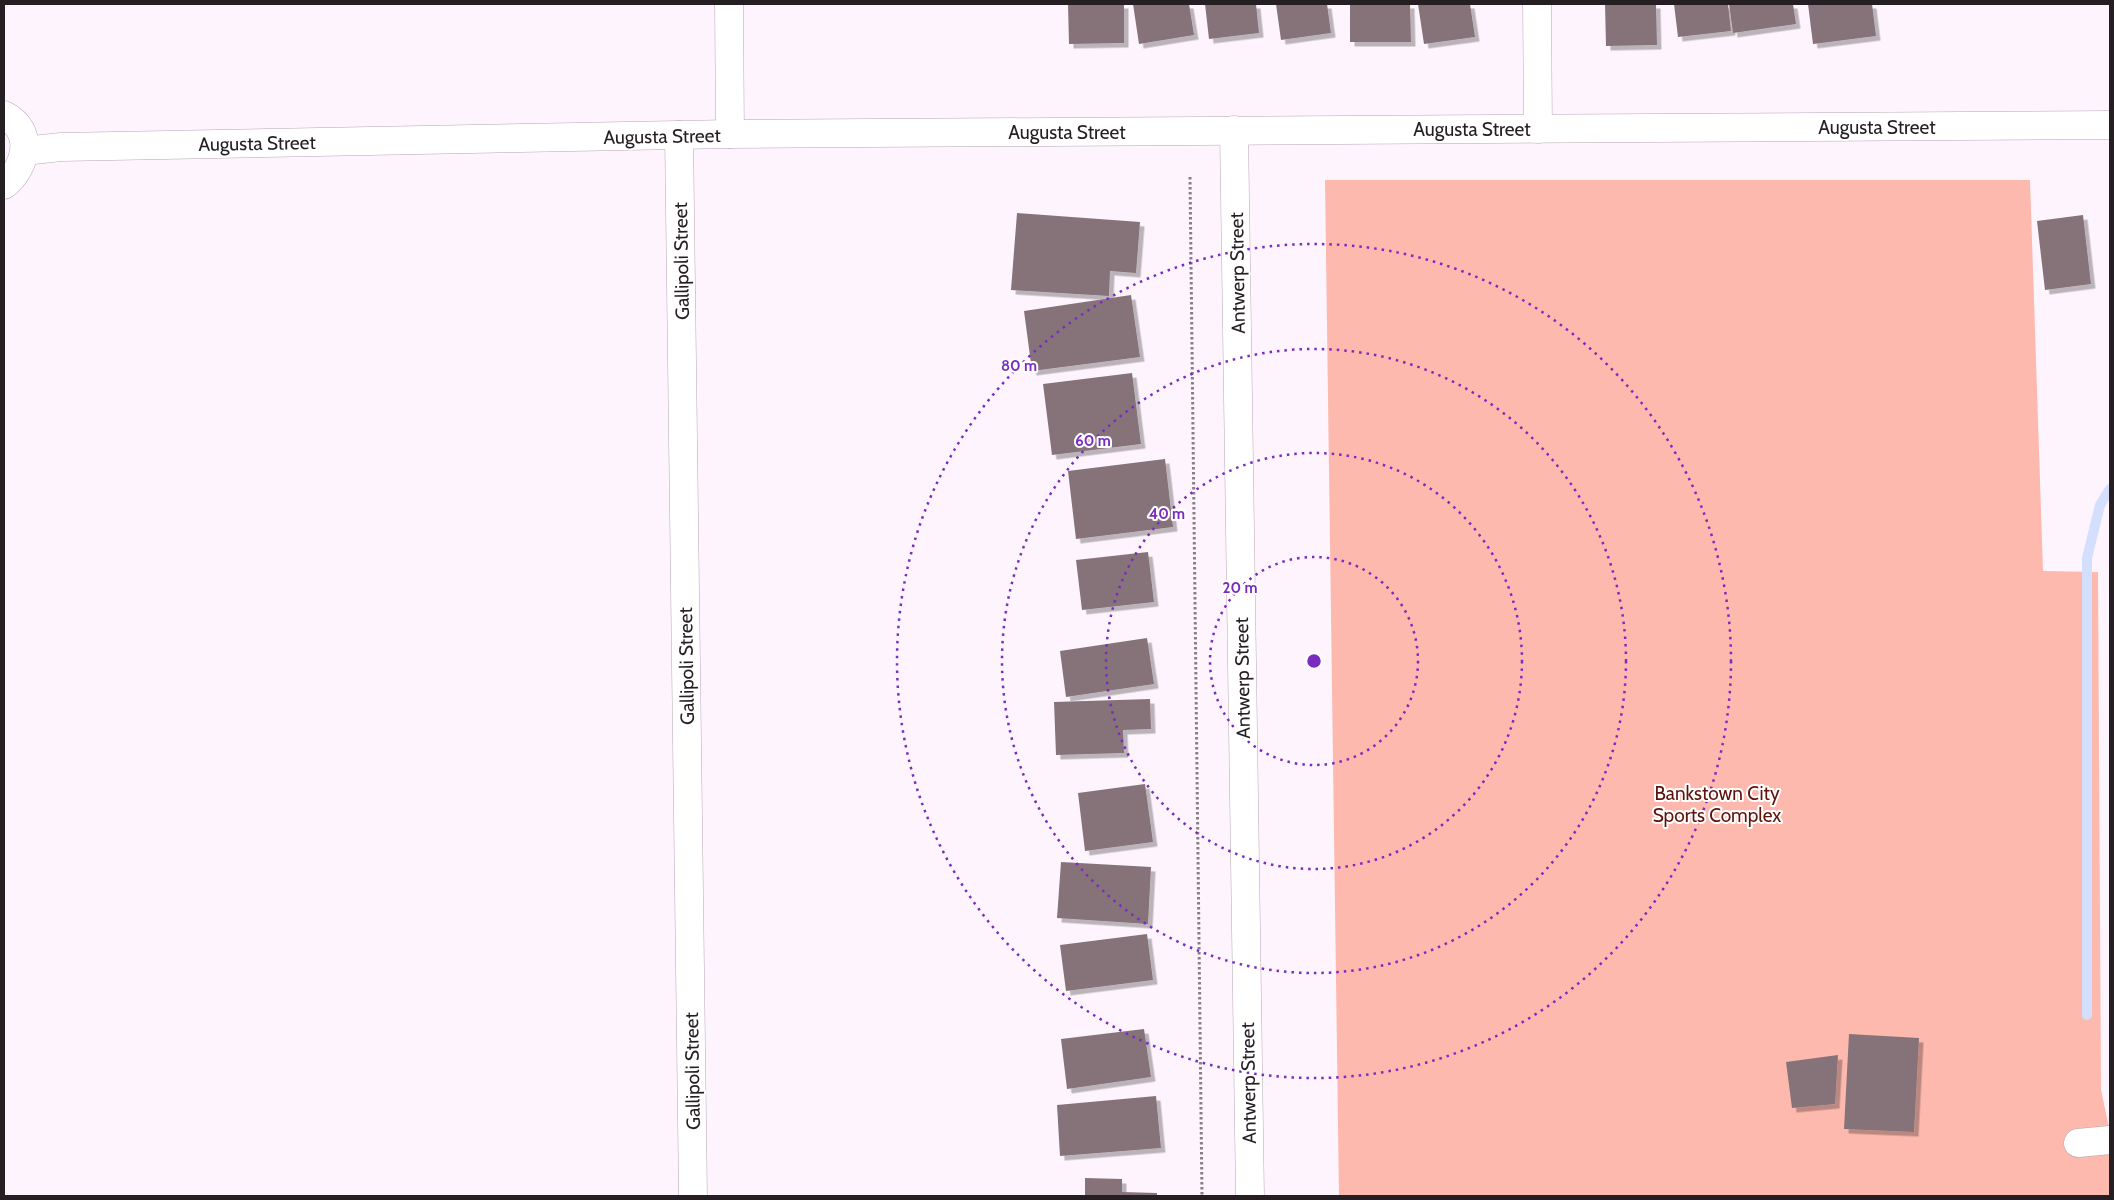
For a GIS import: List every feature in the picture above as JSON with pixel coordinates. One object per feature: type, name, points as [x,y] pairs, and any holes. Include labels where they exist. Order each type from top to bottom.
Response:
[{"type":"street","points":[[729,4],[730,134]]},
{"type":"street","points":[[1537,4],[1538,129]]},
{"type":"street","points":[[4,115],[17,126],[23,138],[24,152],[22,165],[14,177],[4,185]]},
{"type":"street","name":"Augusta Street","points":[[24,152],[61,147],[730,134],[2110,126]]},
{"type":"street","name":"Antwerp Street","points":[[1234,130],[1250,1196]]},
{"type":"street","name":"Gallipoli Street","points":[[679,135],[693,1196]]},
{"type":"street","points":[[2078,1143],[2110,1140]]},
{"type":"path","points":[[1190,176],[1202,1196]]},
{"type":"green space","name":"Bankstown City Sports Complex","points":[[1325,180],[2030,180],[2043,571],[2098,572],[2101,1090],[2110,1132],[2110,1196],[1339,1196]]},
{"type":"building","points":[[1068,4],[1124,4],[1124,43],[1069,44]]},
{"type":"building","points":[[1133,4],[1189,4],[1194,35],[1139,44]]},
{"type":"building","points":[[1205,4],[1256,4],[1259,33],[1209,39]]},
{"type":"building","points":[[1276,4],[1327,4],[1331,33],[1281,40]]},
{"type":"building","points":[[1350,4],[1410,4],[1411,42],[1350,42]]},
{"type":"building","points":[[1418,4],[1470,4],[1475,37],[1424,44]]},
{"type":"building","points":[[1605,4],[1656,4],[1657,45],[1606,46]]},
{"type":"building","points":[[1674,4],[1728,4],[1731,31],[1678,37]]},
{"type":"building","points":[[1729,4],[1793,4],[1796,24],[1733,33]]},
{"type":"building","points":[[1808,4],[1872,4],[1876,36],[1813,44]]},
{"type":"building","points":[[1017,213],[1140,222],[1136,273],[1110,271],[1109,296],[1011,290]]},
{"type":"building","points":[[2083,215],[2091,284],[2045,290],[2037,221]]},
{"type":"building","points":[[1131,295],[1140,357],[1032,371],[1024,311]]},
{"type":"building","points":[[1132,373],[1141,444],[1052,455],[1043,384]]},
{"type":"building","points":[[1165,459],[1173,527],[1076,539],[1068,471]]},
{"type":"building","points":[[1148,552],[1154,602],[1082,610],[1076,560]]},
{"type":"building","points":[[1147,638],[1154,684],[1066,697],[1060,651]]},
{"type":"building","points":[[1150,699],[1151,729],[1123,730],[1124,753],[1056,755],[1054,702]]},
{"type":"building","points":[[1145,784],[1153,842],[1085,851],[1078,793]]},
{"type":"building","points":[[1061,862],[1151,867],[1148,924],[1057,918]]},
{"type":"building","points":[[1147,934],[1153,980],[1066,991],[1060,945]]},
{"type":"building","points":[[1144,1029],[1151,1077],[1067,1089],[1061,1039]]},
{"type":"building","points":[[1849,1034],[1919,1038],[1914,1132],[1844,1129]]},
{"type":"building","points":[[1838,1055],[1835,1104],[1792,1108],[1786,1062]]},
{"type":"building","points":[[1156,1096],[1161,1148],[1060,1156],[1057,1105]]},
{"type":"building","points":[[1085,1178],[1122,1179],[1122,1192],[1157,1193],[1157,1196],[1085,1196]]},
{"type":"waterway","points":[[2087,1015],[2087,558],[2100,505],[2110,489]]}]
